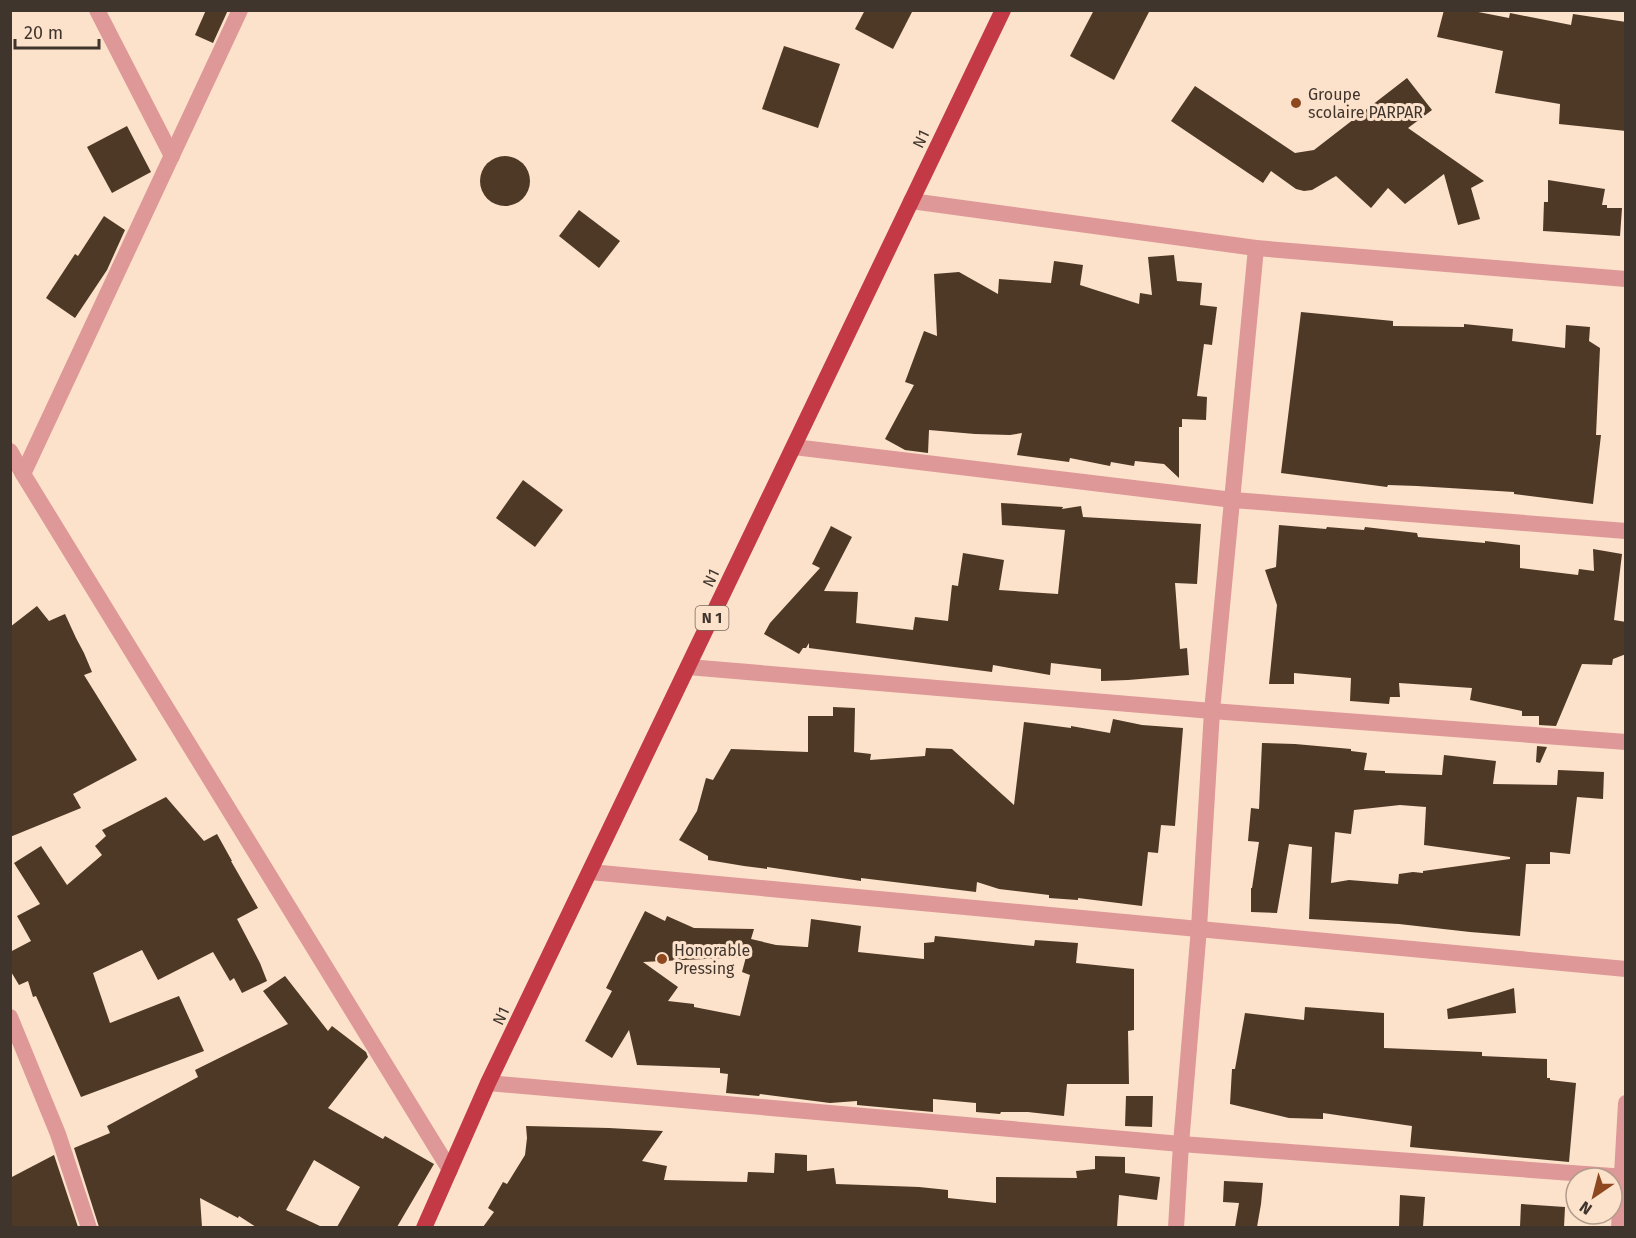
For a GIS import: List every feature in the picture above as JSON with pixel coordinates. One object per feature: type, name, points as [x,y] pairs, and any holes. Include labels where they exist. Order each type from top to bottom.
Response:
[{"type":"highway","name":"N1","points":[[424,1227],[488,1083],[1003,10]]},
{"type":"street","points":[[97,10],[172,156]]},
{"type":"street","points":[[23,474],[240,10]]},
{"type":"street","points":[[911,201],[1256,248],[1626,279]]},
{"type":"street","points":[[1176,1227],[1199,928],[1212,711],[1256,248]]},
{"type":"street","points":[[794,447],[1233,500],[1626,531]]},
{"type":"street","points":[[10,451],[450,1170]]},
{"type":"street","points":[[688,667],[1212,711],[1626,742]]},
{"type":"street","points":[[590,872],[1626,969]]},
{"type":"street","points":[[10,1017],[57,1134],[89,1227]]},
{"type":"street","points":[[488,1083],[1181,1144],[1564,1172]]},
{"type":"street","points":[[1624,1176],[1626,1103]]},
{"type":"building","points":[[206,10],[228,10],[213,43],[195,35]]},
{"type":"building","points":[[865,10],[913,10],[893,49],[855,29]]},
{"type":"building","points":[[1094,10],[1150,10],[1114,80],[1070,56]]},
{"type":"building","points":[[1444,10],[1468,10],[1509,18],[1510,13],[1571,25],[1573,14],[1626,22],[1626,131],[1559,124],[1560,104],[1495,93],[1503,51],[1437,37]]},
{"type":"building","points":[[784,46],[840,64],[818,128],[762,109]]},
{"type":"building","points":[[1407,78],[1432,110],[1408,128],[1484,181],[1471,188],[1480,219],[1458,225],[1444,174],[1405,204],[1388,188],[1371,208],[1336,176],[1312,190],[1304,191],[1296,189],[1271,171],[1263,183],[1171,121],[1195,86],[1295,153],[1314,150]]},
{"type":"building","points":[[127,126],[151,172],[112,193],[87,147]]},
{"type":"building","points":[[500,156],[510,156],[523,163],[530,176],[530,186],[523,199],[510,206],[500,206],[491,202],[484,195],[480,186],[480,176],[484,167],[491,160]]},
{"type":"building","points":[[1548,180],[1605,189],[1602,205],[1607,205],[1607,208],[1622,208],[1620,236],[1543,231],[1544,202],[1548,202]]},
{"type":"building","points":[[579,210],[620,241],[599,268],[559,236]]},
{"type":"building","points":[[104,216],[125,230],[107,270],[75,318],[46,298],[75,254],[78,256]]},
{"type":"building","points":[[1174,255],[1177,281],[1202,283],[1200,305],[1217,307],[1212,345],[1204,344],[1197,396],[1207,397],[1206,420],[1182,419],[1182,427],[1179,427],[1179,478],[1164,464],[1135,461],[1134,466],[1111,462],[1110,466],[1070,458],[1069,462],[1017,455],[1022,433],[975,434],[929,430],[928,453],[905,450],[885,439],[914,385],[905,382],[924,331],[937,336],[934,274],[959,272],[998,294],[999,279],[1051,283],[1054,261],[1083,265],[1080,285],[1139,304],[1140,293],[1152,295],[1148,257]]},
{"type":"building","points":[[1301,312],[1393,321],[1393,326],[1464,327],[1464,324],[1513,329],[1512,341],[1565,348],[1566,325],[1590,327],[1589,341],[1600,348],[1596,435],[1601,435],[1593,504],[1514,494],[1514,492],[1417,486],[1388,485],[1387,487],[1281,473]]},
{"type":"building","points":[[523,480],[563,510],[535,547],[496,518]]},
{"type":"building","points":[[1001,503],[1063,507],[1062,509],[1081,506],[1083,517],[1201,524],[1197,584],[1175,583],[1180,649],[1187,648],[1189,675],[1101,681],[1101,669],[1051,663],[1050,675],[993,665],[992,672],[809,648],[809,643],[799,654],[764,634],[770,623],[820,568],[812,564],[831,526],[852,537],[824,591],[858,592],[856,623],[913,630],[915,617],[948,621],[952,585],[958,586],[963,553],[1004,560],[999,590],[1058,594],[1065,530],[1002,525]]},
{"type":"building","points":[[1279,525],[1364,530],[1365,527],[1417,533],[1418,537],[1520,545],[1520,568],[1578,575],[1579,569],[1594,571],[1593,549],[1622,554],[1614,620],[1626,622],[1626,654],[1613,659],[1612,665],[1582,664],[1556,726],[1539,725],[1539,716],[1522,716],[1522,711],[1470,700],[1472,688],[1399,683],[1400,697],[1390,697],[1389,704],[1350,701],[1351,678],[1294,673],[1294,684],[1269,684],[1277,605],[1265,570],[1276,567]]},
{"type":"building","points":[[37,606],[49,621],[65,614],[92,672],[84,675],[137,760],[73,794],[81,808],[10,837],[10,627]]},
{"type":"building","points":[[833,707],[855,708],[854,752],[871,754],[870,760],[925,756],[926,748],[952,749],[1014,805],[1024,722],[1071,728],[1071,726],[1110,733],[1113,719],[1142,725],[1183,728],[1175,826],[1161,825],[1158,853],[1148,852],[1142,906],[1078,898],[1078,900],[1049,898],[1049,895],[999,889],[977,882],[976,892],[861,878],[861,881],[767,867],[767,869],[744,866],[708,860],[708,856],[679,840],[697,811],[706,778],[713,780],[731,749],[808,752],[808,716],[833,716]]},
{"type":"building","points":[[1262,743],[1351,749],[1351,751],[1367,753],[1364,770],[1385,771],[1385,773],[1442,775],[1444,755],[1496,761],[1493,784],[1557,785],[1558,770],[1604,772],[1603,799],[1577,797],[1570,854],[1550,852],[1550,864],[1526,864],[1520,936],[1399,924],[1309,919],[1312,847],[1289,844],[1277,913],[1251,912],[1251,888],[1259,842],[1248,841],[1251,808],[1259,809]],"holes":[[[1400,805],[1426,807],[1424,845],[1510,857],[1510,859],[1423,871],[1423,873],[1399,874],[1398,884],[1349,880],[1331,883],[1335,832],[1351,834],[1354,810]]]},
{"type":"building","points":[[1537,746],[1547,747],[1540,763],[1536,762]]},
{"type":"building","points":[[166,797],[204,841],[217,834],[258,908],[237,919],[267,981],[242,993],[234,978],[230,981],[213,952],[158,980],[142,950],[93,973],[110,1023],[179,996],[204,1051],[81,1097],[36,996],[33,997],[28,981],[19,985],[10,970],[10,952],[31,941],[17,916],[40,904],[14,863],[41,846],[67,885],[102,855],[95,846],[106,836],[102,830]]},
{"type":"building","points":[[645,911],[665,921],[667,916],[694,928],[754,929],[751,939],[776,945],[808,947],[811,919],[861,926],[858,952],[924,959],[924,943],[934,942],[935,936],[1034,946],[1035,940],[1078,943],[1076,963],[1134,969],[1134,1030],[1128,1031],[1129,1084],[1067,1084],[1064,1116],[1028,1112],[1001,1112],[1000,1114],[976,1112],[976,1103],[933,1099],[933,1112],[857,1105],[857,1101],[830,1103],[760,1094],[759,1096],[726,1093],[728,1074],[720,1073],[720,1068],[637,1065],[629,1030],[612,1058],[585,1041],[612,991],[606,988]],"holes":[[[746,957],[742,972],[750,975],[740,1016],[694,1007],[694,1004],[668,1001],[678,987],[643,962]]]},
{"type":"building","points":[[285,976],[328,1031],[332,1026],[366,1052],[368,1057],[328,1108],[383,1139],[385,1136],[434,1164],[397,1227],[337,1227],[360,1187],[314,1160],[286,1210],[322,1227],[256,1227],[239,1216],[238,1218],[200,1198],[202,1227],[99,1227],[74,1148],[110,1133],[107,1126],[198,1077],[195,1070],[288,1024],[263,991]]},
{"type":"building","points":[[1514,988],[1516,1013],[1448,1019],[1447,1009]]},
{"type":"building","points":[[1305,1007],[1384,1013],[1384,1048],[1482,1052],[1482,1056],[1547,1059],[1547,1078],[1576,1083],[1569,1162],[1410,1147],[1412,1126],[1323,1113],[1323,1119],[1289,1118],[1230,1104],[1232,1069],[1235,1069],[1245,1013],[1304,1020]]},
{"type":"building","points":[[1126,1096],[1153,1096],[1152,1127],[1125,1126]]},
{"type":"building","points":[[526,1126],[663,1131],[642,1161],[667,1166],[664,1180],[747,1182],[748,1172],[774,1173],[775,1153],[807,1155],[807,1171],[834,1168],[836,1184],[948,1190],[948,1198],[996,1203],[996,1177],[1077,1178],[1076,1171],[1095,1169],[1095,1156],[1125,1157],[1125,1173],[1160,1177],[1157,1200],[1119,1195],[1117,1227],[483,1227],[494,1212],[488,1208],[503,1182],[507,1184],[525,1155]]},
{"type":"building","points":[[54,1155],[78,1227],[10,1227],[10,1178]]},
{"type":"building","points":[[1224,1181],[1263,1183],[1257,1227],[1235,1227],[1239,1203],[1223,1202]]},
{"type":"building","points":[[1400,1195],[1425,1197],[1423,1227],[1399,1227]]},
{"type":"building","points":[[1521,1204],[1564,1207],[1564,1227],[1520,1227]]},
{"type":"place","name":"Groupe scolaire PARPAR","points":[[1296,103]]},
{"type":"place","name":"Honorable Pressing","points":[[662,959]]}]
